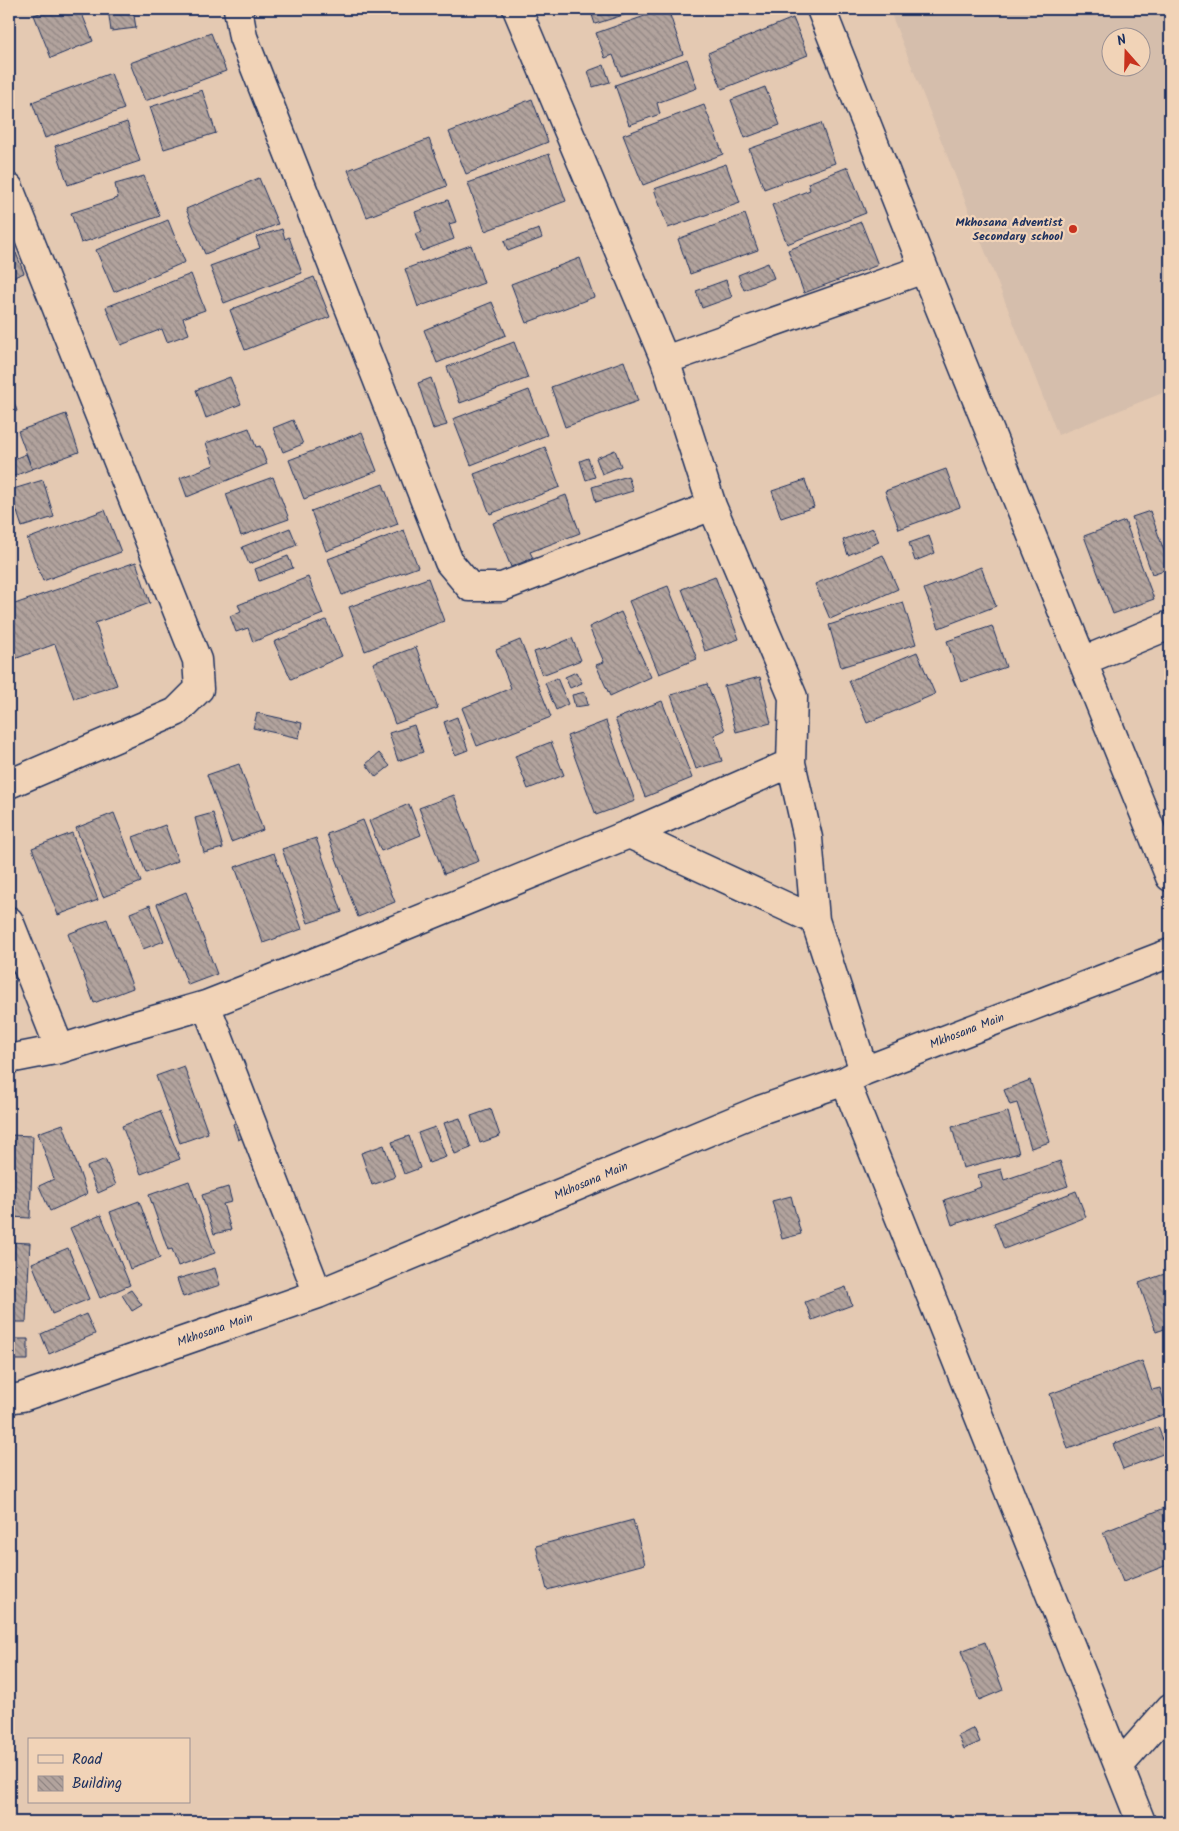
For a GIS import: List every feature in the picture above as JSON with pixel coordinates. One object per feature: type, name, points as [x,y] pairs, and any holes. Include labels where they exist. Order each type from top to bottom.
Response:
[{"type":"street","points":[[238,9],[243,37],[449,562],[470,587],[502,587],[712,506]]},
{"type":"street","points":[[517,9],[665,360],[712,506],[794,697],[791,763],[808,838],[815,920],[854,1076],[1141,1822]]},
{"type":"street","points":[[821,9],[924,269],[1170,876]]},
{"type":"street","points":[[9,188],[197,660],[199,689],[176,712],[9,784]]},
{"type":"street","points":[[665,360],[924,269]]},
{"type":"street","points":[[1083,662],[1170,625]]},
{"type":"street","points":[[9,1059],[60,1049],[206,1005],[630,834],[791,763]]},
{"type":"street","points":[[630,834],[815,920]]},
{"type":"street","points":[[9,921],[60,1049]]},
{"type":"street","name":"Mkhosana Main","points":[[9,1399],[22,1397],[318,1294],[760,1110],[1168,959]]},
{"type":"street","points":[[206,1005],[318,1294]]},
{"type":"street","points":[[1119,1766],[1170,1708]]},
{"type":"shaded area","name":"Mkhosana Adventist Secondary school","points":[[889,9],[1170,9],[1170,390],[1058,435]]},
{"type":"building","points":[[51,9],[80,9],[93,41],[51,58],[34,15]]},
{"type":"building","points":[[108,9],[133,9],[136,28],[111,31]]},
{"type":"building","points":[[590,9],[642,9],[595,24]]},
{"type":"building","points":[[668,9],[683,54],[621,76],[613,55],[605,58],[596,33]]},
{"type":"building","points":[[793,18],[808,55],[722,89],[708,53]]},
{"type":"building","points":[[211,33],[226,71],[145,101],[130,63]]},
{"type":"building","points":[[687,59],[697,88],[657,103],[660,114],[629,125],[615,85]]},
{"type":"building","points":[[604,65],[610,82],[593,87],[588,71]]},
{"type":"building","points":[[111,73],[124,109],[45,138],[32,102]]},
{"type":"building","points":[[765,87],[780,125],[745,138],[731,100]]},
{"type":"building","points":[[202,90],[216,133],[164,149],[150,107]]},
{"type":"building","points":[[532,99],[548,142],[466,174],[449,132]]},
{"type":"building","points":[[704,105],[723,154],[643,185],[623,135]]},
{"type":"building","points":[[127,122],[140,161],[68,185],[55,146]]},
{"type":"building","points":[[821,123],[835,163],[764,189],[749,149]]},
{"type":"building","points":[[429,139],[447,186],[367,217],[348,170]]},
{"type":"building","points":[[549,154],[566,201],[485,231],[468,183]]},
{"type":"building","points":[[726,164],[740,203],[668,228],[654,189]]},
{"type":"building","points":[[848,167],[866,213],[787,244],[772,205],[810,190],[808,183]]},
{"type":"building","points":[[144,176],[160,216],[81,243],[71,213],[118,198],[115,184]]},
{"type":"building","points":[[259,178],[278,224],[205,254],[186,209]]},
{"type":"building","points":[[448,200],[456,222],[449,224],[454,239],[422,251],[415,234],[422,232],[415,212]]},
{"type":"building","points":[[745,214],[758,250],[690,274],[678,239]]},
{"type":"building","points":[[168,220],[185,262],[114,292],[96,250]]},
{"type":"building","points":[[861,222],[878,265],[804,293],[788,250]]},
{"type":"building","points":[[282,229],[285,239],[289,237],[302,273],[224,303],[210,266],[260,248],[256,237]]},
{"type":"building","points":[[539,229],[542,238],[508,251],[504,241]]},
{"type":"building","points":[[471,245],[484,283],[418,307],[405,269]]},
{"type":"building","points":[[16,253],[24,273],[9,279],[9,256]]},
{"type":"building","points":[[580,258],[594,297],[526,323],[511,284]]},
{"type":"building","points":[[768,263],[774,278],[744,290],[738,275]]},
{"type":"building","points":[[191,274],[205,310],[183,318],[189,334],[167,342],[162,329],[121,345],[106,307]]},
{"type":"building","points":[[314,277],[330,317],[245,350],[230,310]]},
{"type":"building","points":[[726,280],[732,297],[702,308],[696,291]]},
{"type":"building","points":[[492,302],[506,335],[437,363],[424,330]]},
{"type":"building","points":[[514,342],[528,378],[460,403],[447,367]]},
{"type":"building","points":[[624,361],[638,401],[565,427],[551,387]]},
{"type":"building","points":[[230,377],[241,404],[206,418],[196,390]]},
{"type":"building","points":[[431,378],[447,425],[433,429],[418,383]]},
{"type":"building","points":[[9,387],[17,411],[9,414]]},
{"type":"building","points":[[529,390],[547,435],[471,465],[453,419]]},
{"type":"building","points":[[66,414],[79,452],[32,469],[18,431]]},
{"type":"building","points":[[293,420],[303,444],[283,452],[273,428]]},
{"type":"building","points":[[249,428],[256,447],[260,446],[267,464],[187,497],[180,478],[214,465],[206,443]]},
{"type":"building","points":[[362,432],[377,471],[304,499],[289,460]]},
{"type":"building","points":[[545,447],[560,487],[490,514],[474,474]]},
{"type":"building","points":[[615,450],[621,466],[602,474],[596,458]]},
{"type":"building","points":[[26,454],[32,469],[9,478],[9,461]]},
{"type":"building","points":[[588,458],[595,477],[586,480],[580,461]]},
{"type":"building","points":[[946,469],[960,507],[899,529],[885,491]]},
{"type":"building","points":[[628,476],[633,491],[596,502],[592,487]]},
{"type":"building","points":[[273,477],[289,519],[241,536],[226,494]]},
{"type":"building","points":[[43,480],[54,517],[22,527],[10,490]]},
{"type":"building","points":[[805,480],[814,507],[781,518],[772,491]]},
{"type":"building","points":[[383,484],[398,524],[326,551],[311,511]]},
{"type":"building","points":[[566,495],[580,533],[530,552],[533,558],[511,567],[493,523]]},
{"type":"building","points":[[105,510],[121,552],[43,581],[27,539]]},
{"type":"building","points":[[1150,511],[1170,568],[1152,574],[1132,517]]},
{"type":"building","points":[[1125,521],[1154,599],[1113,614],[1084,536]]},
{"type":"building","points":[[290,528],[297,545],[249,564],[242,547]]},
{"type":"building","points":[[873,528],[879,542],[848,555],[843,540]]},
{"type":"building","points":[[404,530],[418,567],[342,595],[328,559]]},
{"type":"building","points":[[929,536],[935,553],[915,561],[909,543]]},
{"type":"building","points":[[883,555],[898,589],[830,619],[815,584]]},
{"type":"building","points":[[288,556],[293,568],[259,581],[255,569]]},
{"type":"building","points":[[136,562],[150,603],[95,623],[117,685],[74,699],[55,644],[9,661],[9,606]]},
{"type":"building","points":[[981,567],[996,606],[939,628],[924,589]]},
{"type":"building","points":[[715,576],[739,639],[705,651],[682,589]]},
{"type":"building","points":[[308,577],[323,614],[253,642],[248,628],[236,632],[230,616],[241,611],[238,605]]},
{"type":"building","points":[[428,578],[444,621],[365,651],[349,607]]},
{"type":"building","points":[[668,586],[697,659],[659,674],[629,601]]},
{"type":"building","points":[[903,602],[916,644],[841,667],[829,625]]},
{"type":"building","points":[[621,612],[651,677],[610,696],[596,665],[604,662],[589,627]]},
{"type":"building","points":[[326,620],[342,656],[291,679],[274,642]]},
{"type":"building","points":[[992,626],[1006,667],[961,682],[947,641]]},
{"type":"building","points":[[572,638],[581,660],[542,675],[534,652]]},
{"type":"building","points":[[520,640],[551,717],[477,746],[462,708],[511,688],[496,650]]},
{"type":"building","points":[[416,647],[438,708],[395,724],[373,663]]},
{"type":"building","points":[[917,652],[935,694],[867,723],[849,681]]},
{"type":"building","points":[[576,672],[582,683],[570,688],[565,677]]},
{"type":"building","points":[[760,677],[771,723],[736,732],[724,686]]},
{"type":"building","points":[[557,678],[568,704],[556,710],[545,683]]},
{"type":"building","points":[[707,684],[725,730],[714,735],[722,761],[696,769],[671,695]]},
{"type":"building","points":[[585,692],[588,705],[575,707],[572,695]]},
{"type":"building","points":[[662,701],[692,778],[645,797],[615,719]]},
{"type":"building","points":[[257,713],[302,723],[299,738],[253,728]]},
{"type":"building","points":[[457,717],[468,750],[455,755],[444,722]]},
{"type":"building","points":[[606,721],[635,801],[596,815],[567,736]]},
{"type":"building","points":[[414,725],[423,752],[398,761],[389,733]]},
{"type":"building","points":[[551,742],[564,775],[528,789],[515,756]]},
{"type":"building","points":[[379,753],[390,766],[376,777],[366,764]]},
{"type":"building","points":[[239,764],[263,830],[231,842],[207,775]]},
{"type":"building","points":[[454,795],[479,861],[444,874],[419,808]]},
{"type":"building","points":[[409,804],[421,835],[381,851],[369,821]]},
{"type":"building","points":[[114,813],[141,882],[103,897],[76,828]]},
{"type":"building","points":[[213,813],[223,848],[204,853],[195,818]]},
{"type":"building","points":[[363,820],[395,902],[358,917],[327,834]]},
{"type":"building","points":[[165,825],[178,861],[146,873],[133,837]]},
{"type":"building","points":[[72,833],[98,900],[58,915],[32,848]]},
{"type":"building","points":[[316,838],[342,912],[308,923],[282,849]]},
{"type":"building","points":[[274,853],[302,929],[263,943],[235,867]]},
{"type":"building","points":[[186,892],[217,974],[188,985],[157,904]]},
{"type":"building","points":[[150,905],[164,941],[143,949],[130,913]]},
{"type":"building","points":[[107,919],[133,988],[94,1003],[68,934]]},
{"type":"building","points":[[184,1066],[208,1133],[180,1143],[156,1076]]},
{"type":"building","points":[[1030,1080],[1050,1142],[1031,1148],[1017,1103],[1010,1105],[1004,1090]]},
{"type":"building","points":[[491,1109],[500,1136],[480,1143],[471,1116]]},
{"type":"building","points":[[160,1111],[180,1159],[141,1174],[122,1126]]},
{"type":"building","points":[[1008,1112],[1019,1153],[963,1168],[952,1127]]},
{"type":"building","points":[[460,1118],[471,1148],[455,1154],[444,1123]]},
{"type":"building","points":[[236,1122],[242,1138],[238,1140],[233,1124]]},
{"type":"building","points":[[63,1124],[87,1194],[50,1211],[39,1186],[54,1179],[38,1133]]},
{"type":"building","points":[[435,1127],[446,1157],[429,1163],[418,1133]]},
{"type":"building","points":[[9,1135],[33,1136],[30,1218],[9,1217]]},
{"type":"building","points":[[409,1136],[420,1168],[404,1174],[392,1142]]},
{"type":"building","points":[[384,1145],[395,1177],[372,1185],[361,1153]]},
{"type":"building","points":[[105,1159],[116,1185],[98,1193],[87,1167]]},
{"type":"building","points":[[1060,1161],[1068,1186],[952,1225],[944,1200],[981,1187],[978,1175],[1001,1169],[1004,1180]]},
{"type":"building","points":[[189,1181],[215,1253],[178,1266],[172,1249],[168,1250],[149,1195]]},
{"type":"building","points":[[228,1187],[232,1202],[223,1204],[231,1230],[214,1234],[202,1195]]},
{"type":"building","points":[[1076,1191],[1086,1217],[1004,1249],[994,1223]]},
{"type":"building","points":[[791,1196],[801,1234],[782,1239],[772,1201]]},
{"type":"building","points":[[139,1201],[160,1258],[130,1269],[110,1212]]},
{"type":"building","points":[[101,1215],[130,1285],[100,1298],[70,1228]]},
{"type":"building","points":[[9,1242],[30,1243],[26,1322],[9,1322]]},
{"type":"building","points":[[68,1248],[89,1299],[52,1314],[32,1263]]},
{"type":"building","points":[[215,1268],[220,1285],[183,1297],[177,1279]]},
{"type":"building","points":[[1170,1272],[1170,1327],[1156,1332],[1139,1283]]},
{"type":"building","points":[[846,1287],[852,1305],[812,1320],[805,1302]]},
{"type":"building","points":[[131,1290],[142,1305],[132,1311],[122,1295]]},
{"type":"building","points":[[86,1314],[95,1334],[49,1354],[41,1334]]},
{"type":"building","points":[[9,1339],[28,1339],[28,1360],[9,1360]]},
{"type":"building","points":[[1142,1361],[1152,1390],[1160,1388],[1168,1413],[1068,1449],[1050,1394]]},
{"type":"building","points":[[1158,1427],[1168,1452],[1123,1469],[1113,1444]]},
{"type":"building","points":[[1170,1506],[1170,1564],[1123,1582],[1103,1532]]},
{"type":"building","points":[[633,1520],[645,1564],[547,1590],[536,1546]]},
{"type":"building","points":[[985,1642],[1003,1690],[979,1700],[961,1651]]},
{"type":"building","points":[[974,1728],[980,1742],[964,1749],[958,1736]]},
{"type":"place","name":"Mkhosana Adventist Secondary school","points":[[1073,229]]}]
